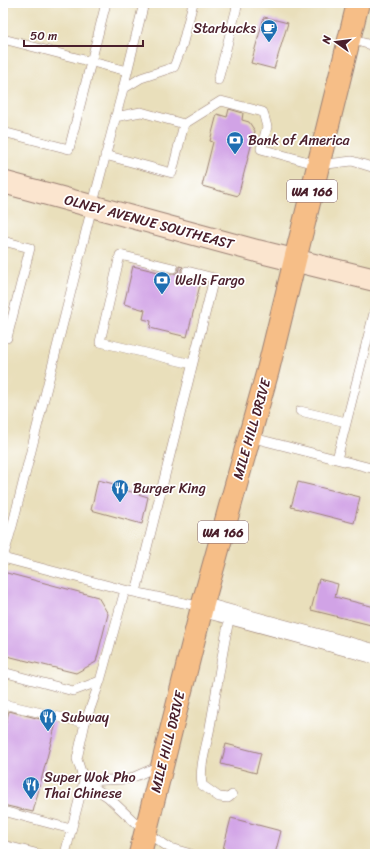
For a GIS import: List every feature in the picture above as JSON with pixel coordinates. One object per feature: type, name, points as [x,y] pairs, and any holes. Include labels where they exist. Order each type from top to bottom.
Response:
[{"type":"main road","name":"MILE HILL DRIVE","points":[[140,854],[202,607],[250,437],[296,261],[358,3]]},
{"type":"main road","name":"OLNEY AVENUE SOUTHEAST","points":[[3,182],[296,261],[375,280]]},
{"type":"street","points":[[202,607],[375,654]]},
{"type":"lane","points":[[3,132],[69,149],[106,3]]},
{"type":"lane","points":[[144,3],[3,558],[125,590],[202,607]]},
{"type":"lane","points":[[123,89],[141,78],[174,67],[182,46],[193,3]]},
{"type":"lane","points":[[218,80],[238,3]]},
{"type":"lane","points":[[3,39],[127,71]]},
{"type":"lane","points":[[350,40],[375,46]]},
{"type":"lane","points":[[105,155],[172,173],[184,124],[221,101],[263,112],[267,127],[261,149],[319,165],[352,161],[375,168]]},
{"type":"lane","points":[[115,117],[141,112],[184,124]]},
{"type":"lane","points":[[3,241],[30,248],[7,338]]},
{"type":"lane","points":[[172,268],[120,255],[100,342],[192,364]]},
{"type":"lane","points":[[136,592],[214,278],[187,271]]},
{"type":"lane","points":[[336,459],[375,308]]},
{"type":"lane","points":[[300,411],[346,422]]},
{"type":"lane","points":[[250,437],[375,469]]},
{"type":"lane","points":[[65,854],[84,781],[77,759],[85,723],[100,680],[125,590]]},
{"type":"lane","points":[[230,615],[201,778],[202,784],[219,796],[228,798],[232,795]]},
{"type":"lane","points":[[3,672],[73,691],[100,680]]},
{"type":"lane","points":[[3,704],[85,723]]},
{"type":"lane","points":[[84,781],[129,778],[162,765]]},
{"type":"lane","points":[[84,781],[108,797],[145,832],[170,848],[191,854]]},
{"type":"lane","points":[[3,811],[71,829]]},
{"type":"lane","points":[[3,845],[39,854]]},
{"type":"building","name":"Starbucks","points":[[264,17],[288,23],[274,69],[251,63]]},
{"type":"building","points":[[229,109],[243,113],[242,120],[249,122],[255,131],[238,196],[202,186],[213,142],[210,141],[217,114],[227,117]]},
{"type":"building","name":"Wells Fargo","points":[[133,266],[171,275],[178,272],[179,266],[183,267],[181,272],[186,277],[184,281],[200,285],[187,337],[150,328],[151,321],[143,319],[145,310],[124,304]]},
{"type":"building","name":"Burger King","points":[[98,480],[122,486],[125,490],[148,497],[142,524],[91,510]]},
{"type":"building","points":[[298,482],[360,497],[354,523],[291,507]]},
{"type":"building","points":[[3,572],[98,597],[108,614],[96,662],[76,673],[3,655]]},
{"type":"building","points":[[319,579],[338,584],[335,597],[375,607],[375,626],[311,610]]},
{"type":"building","points":[[9,711],[56,723],[33,812],[3,805],[3,733]]},
{"type":"building","points":[[226,744],[261,753],[256,773],[221,764]]},
{"type":"building","points":[[231,818],[281,831],[275,854],[242,854],[223,849]]},
{"type":"place","name":"Starbucks","points":[[269,43]]},
{"type":"place","name":"Bank of America","points":[[235,155]]},
{"type":"place","name":"Wells Fargo","points":[[162,295]]},
{"type":"place","name":"Burger King","points":[[120,503]]},
{"type":"place","name":"Subway","points":[[48,732]]},
{"type":"place","name":"Super Wok Pho Thai Chinese","points":[[31,800]]}]
